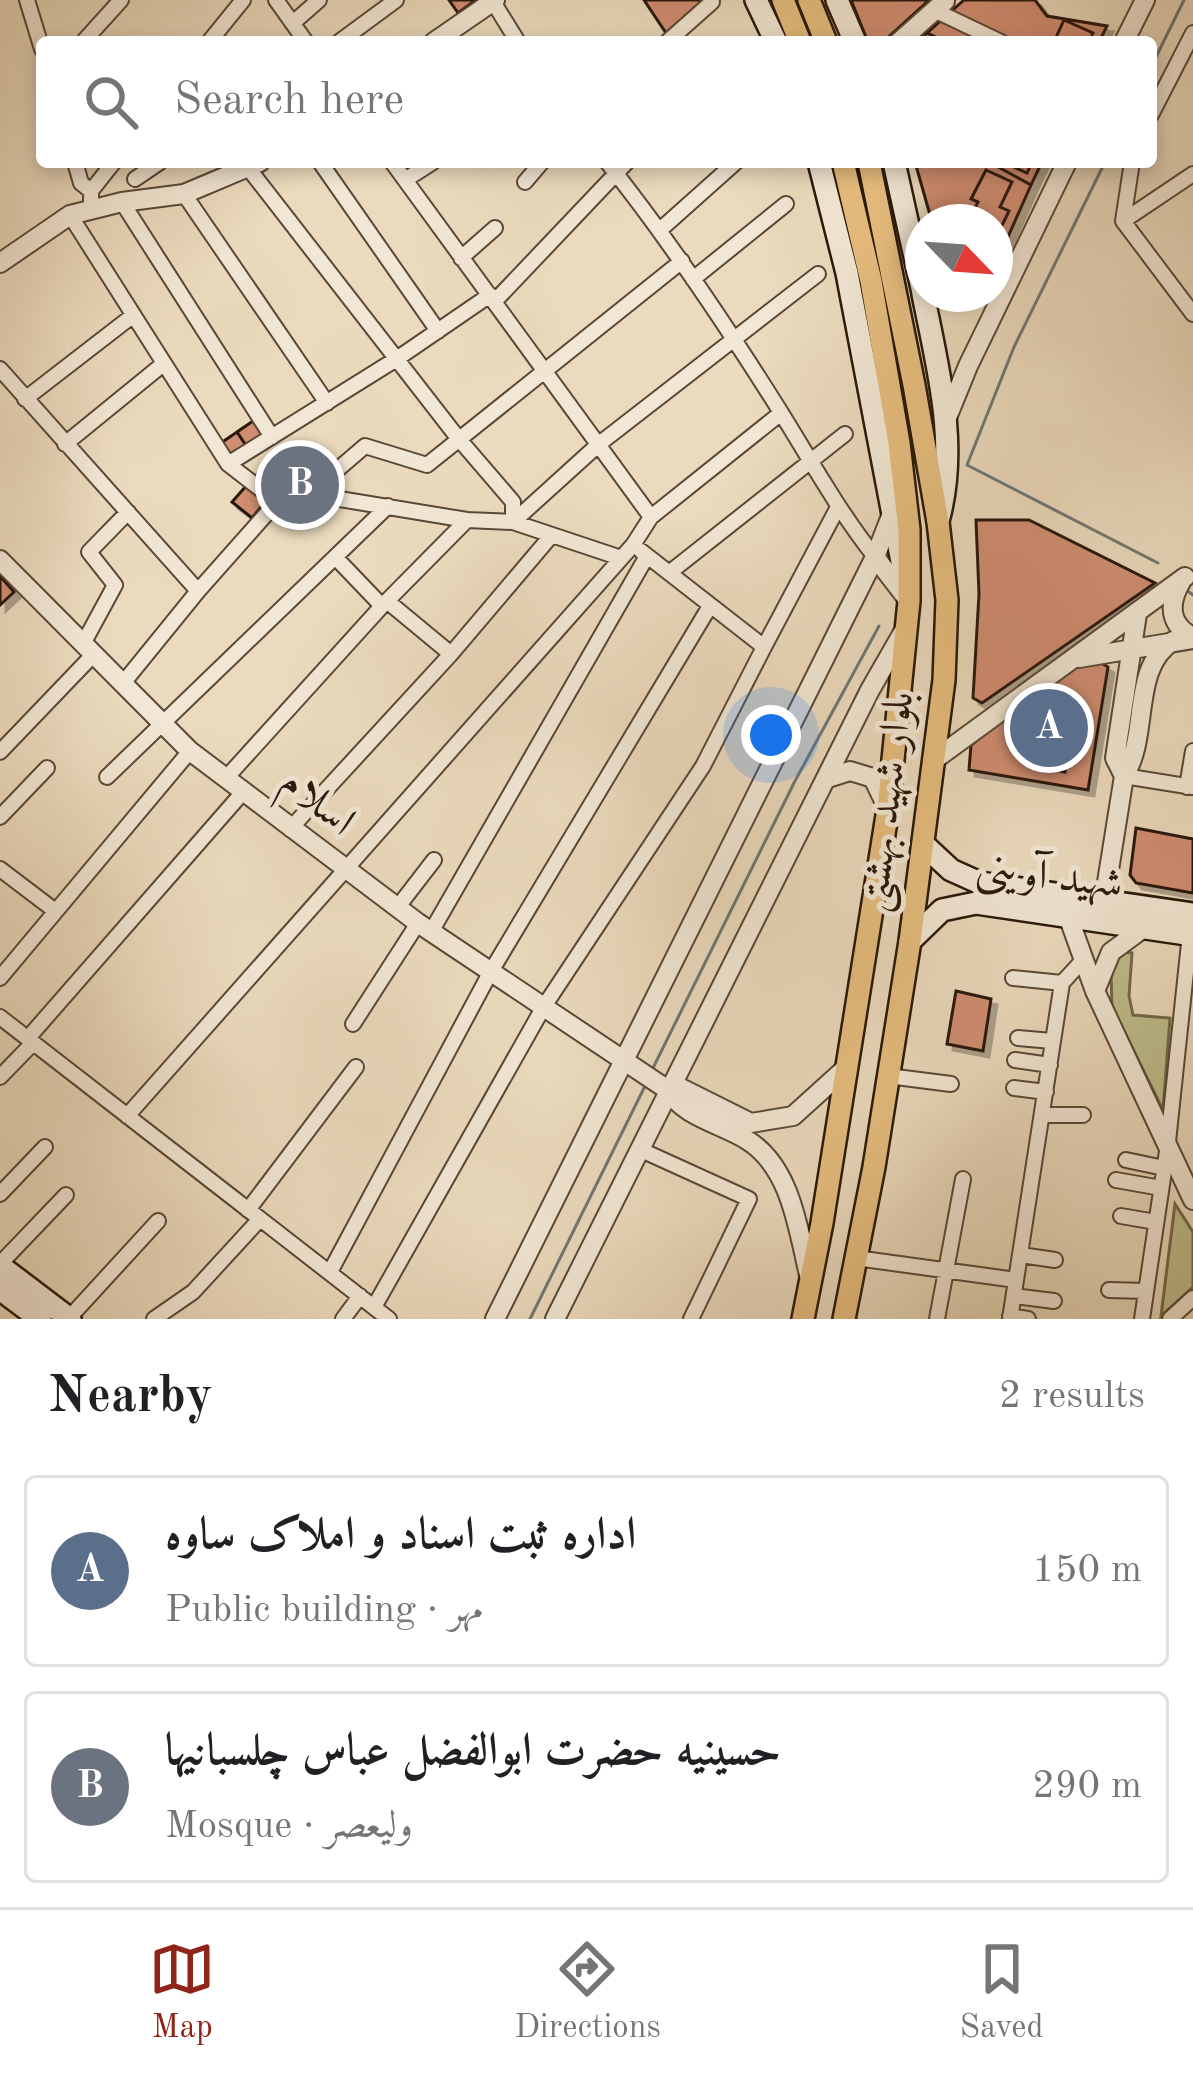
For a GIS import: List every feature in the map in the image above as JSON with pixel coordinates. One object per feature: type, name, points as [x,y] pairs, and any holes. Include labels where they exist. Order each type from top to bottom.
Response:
[{"type":"main road","points":[[756,0],[773,36]]},
{"type":"main road","points":[[783,0],[798,36]]},
{"type":"main road","points":[[809,0],[824,36]]},
{"type":"main road","points":[[837,0],[852,36]]},
{"type":"main road","name":"بلوار شهید بهشتی","points":[[821,168],[847,273],[909,601]]},
{"type":"main road","points":[[845,168],[910,440],[938,522]]},
{"type":"main road","points":[[869,168],[910,440]]},
{"type":"main road","name":"بلوار شهید بهشتی","points":[[895,168],[905,212]]},
{"type":"main road","name":"بلوار شهید بهشتی","points":[[844,1319],[910,941],[944,680],[947,600],[938,522],[946,492],[946,420],[926,312]]},
{"type":"main road","name":"بلوار شهید بهشتی","points":[[803,1319],[888,809],[909,601],[910,440]]},
{"type":"main road","name":"شهید آوینی","points":[[922,844],[978,893],[1067,916],[1145,928],[1192,928]]},
{"type":"main road","name":"شهید آوینی","points":[[910,941],[942,910],[978,893],[1104,901],[1192,928]]},
{"type":"main road","points":[[831,1168],[847,1192],[872,1179]]},
{"type":"main road","points":[[822,1223],[848,1216],[858,1249]]},
{"type":"main road","points":[[0,1265],[69,1319]]},
{"type":"main road","points":[[3,1296],[40,1319]]},
{"type":"street","points":[[27,0],[38,36]]},
{"type":"street","points":[[88,36],[121,0]]},
{"type":"street","points":[[214,36],[243,0]]},
{"type":"street","points":[[276,0],[302,36]]},
{"type":"street","points":[[293,22],[319,0]]},
{"type":"street","points":[[347,36],[396,0]]},
{"type":"street","points":[[442,36],[493,0],[514,36]]},
{"type":"street","points":[[1127,36],[1144,0]]},
{"type":"street","points":[[674,36],[712,2]]},
{"type":"street","points":[[906,36],[941,6],[991,36]]},
{"type":"street","points":[[1157,103],[1193,33]]},
{"type":"street","points":[[77,168],[91,200]]},
{"type":"street","points":[[0,263],[91,200],[110,168]]},
{"type":"street","points":[[135,179],[151,168]]},
{"type":"street","points":[[91,200],[122,202],[184,194],[250,168]]},
{"type":"street","points":[[256,168],[458,438],[513,502],[512,522]]},
{"type":"street","points":[[324,168],[438,332]]},
{"type":"street","points":[[396,168],[651,517]]},
{"type":"street","points":[[405,180],[424,168]]},
{"type":"street","points":[[524,182],[537,168]]},
{"type":"street","points":[[228,464],[492,298],[614,168]]},
{"type":"street","points":[[617,168],[734,340],[837,509],[909,601]]},
{"type":"street","points":[[661,229],[729,168]]},
{"type":"street","points":[[946,420],[1063,168]]},
{"type":"street","points":[[1131,168],[1123,221],[1193,314]]},
{"type":"street","points":[[1123,221],[1193,174]]},
{"type":"street","points":[[184,194],[327,404]]},
{"type":"street","points":[[122,202],[272,437]]},
{"type":"street","points":[[693,279],[786,204]]},
{"type":"street","points":[[70,215],[130,317],[228,464],[277,502]]},
{"type":"street","points":[[461,258],[495,228]]},
{"type":"street","points":[[309,494],[365,446],[427,465],[682,261]]},
{"type":"street","points":[[512,522],[598,444],[818,274]]},
{"type":"street","points":[[26,399],[130,317]]},
{"type":"street","points":[[64,444],[163,365]]},
{"type":"street","points":[[0,369],[198,591]]},
{"type":"street","points":[[127,1116],[621,558],[651,517],[781,413]]},
{"type":"street","points":[[669,573],[845,434]]},
{"type":"street","points":[[124,682],[277,502],[309,494],[467,520],[512,522],[621,558]]},
{"type":"street","points":[[107,777],[388,506]]},
{"type":"street","points":[[374,1307],[542,1008],[704,766],[837,509]]},
{"type":"street","points":[[495,1319],[893,511]]},
{"type":"street","points":[[0,752],[88,650],[115,585],[89,553],[128,512]]},
{"type":"street","points":[[227,777],[384,603],[467,520]]},
{"type":"street","points":[[290,829],[451,654],[551,536]]},
{"type":"street","points":[[633,544],[764,647]]},
{"type":"street","points":[[353,1024],[425,928],[647,556]]},
{"type":"street","points":[[337,559],[384,603],[451,654]]},
{"type":"street","name":"اسلام","points":[[0,560],[190,751],[343,870],[668,1090]]},
{"type":"street","points":[[934,760],[1189,574]]},
{"type":"street","points":[[1186,639],[1171,607],[1189,574]]},
{"type":"street","points":[[330,1272],[490,973],[710,606]]},
{"type":"street","points":[[1124,776],[1115,758],[1137,614]]},
{"type":"street","points":[[555,1319],[907,625]]},
{"type":"street","points":[[1074,659],[1186,639]]},
{"type":"street","points":[[1104,901],[1124,776],[1134,760],[1153,658],[1186,639]]},
{"type":"street","points":[[1096,655],[1116,667],[1123,693]]},
{"type":"street","points":[[0,978],[190,751]]},
{"type":"street","points":[[1124,776],[1190,787],[1193,751]]},
{"type":"street","points":[[0,817],[46,768]]},
{"type":"street","points":[[828,778],[850,771],[873,778],[888,809]]},
{"type":"street","points":[[0,1077],[244,790]]},
{"type":"street","points":[[397,908],[434,860]]},
{"type":"street","points":[[0,869],[54,910]]},
{"type":"street","points":[[1067,916],[1165,1160],[1193,1200]]},
{"type":"street","points":[[1095,991],[1111,952],[1145,928]]},
{"type":"street","points":[[1142,1319],[1192,928]]},
{"type":"street","points":[[1028,1319],[1010,1318],[1052,1041],[1062,983],[1084,959]]},
{"type":"street","points":[[1013,978],[1062,983]]},
{"type":"street","points":[[0,1017],[389,1319]]},
{"type":"street","points":[[1018,1039],[1052,1041]]},
{"type":"street","points":[[1015,1060],[1050,1065]]},
{"type":"street","points":[[154,1319],[193,1292],[254,1214],[356,1066]]},
{"type":"street","points":[[668,1090],[681,1088],[751,1123],[794,1116],[846,1068]]},
{"type":"street","points":[[888,1076],[951,1084]]},
{"type":"street","points":[[1014,1088],[1046,1093]]},
{"type":"street","points":[[668,1090],[675,1103],[751,1141],[771,1162],[788,1193],[810,1278]]},
{"type":"street","points":[[1044,1114],[1083,1115]]},
{"type":"street","points":[[0,1194],[45,1147]]},
{"type":"street","points":[[639,1149],[749,1198],[691,1319]]},
{"type":"street","points":[[1126,1160],[1165,1160]]},
{"type":"street","points":[[937,1319],[963,1179]]},
{"type":"street","points":[[1116,1180],[1161,1188]]},
{"type":"street","points":[[0,1265],[66,1196]]},
{"type":"street","points":[[1121,1216],[1156,1222]]},
{"type":"street","points":[[69,1319],[158,1221]]},
{"type":"street","points":[[858,1249],[1054,1301]]},
{"type":"street","points":[[1021,1255],[1054,1261]]},
{"type":"street","points":[[1109,1290],[1146,1291]]},
{"type":"street","points":[[343,1319],[360,1296]]},
{"type":"street","points":[[1170,1319],[1193,1298]]},
{"type":"shaded area","points":[[1119,952],[1132,953],[1129,996],[1133,1015],[1170,1018],[1163,1110],[1112,1007],[1111,972]]},
{"type":"shaded area","points":[[1175,1204],[1193,1232],[1193,1287],[1161,1316]]},
{"type":"building","points":[[449,0],[476,0],[458,13]]},
{"type":"building","points":[[644,0],[703,0],[666,33]]},
{"type":"building","points":[[851,0],[929,0],[890,36],[866,36]]},
{"type":"building","points":[[964,0],[1035,0],[1047,16],[1107,26],[1102,36],[927,33]]},
{"type":"building","points":[[1064,20],[1093,33],[1092,36],[1057,36]]},
{"type":"building","points":[[917,168],[1000,168],[1031,185],[1013,226],[1013,204],[927,204]]},
{"type":"building","points":[[1000,168],[1039,168],[1031,185]]},
{"type":"building","points":[[986,170],[1012,182],[1001,204],[977,204],[971,199]]},
{"type":"building","points":[[256,419],[267,437],[249,450],[237,432]]},
{"type":"building","points":[[237,432],[249,450],[228,462],[218,445]]},
{"type":"building","points":[[295,447],[322,478],[306,492],[259,485],[251,479]]},
{"type":"building","points":[[246,486],[266,501],[252,518],[232,502]]},
{"type":"building","points":[[976,520],[1029,520],[1155,583],[982,703],[973,698],[979,594]]},
{"type":"building","points":[[0,576],[14,592],[0,605]]},
{"type":"building","points":[[1095,659],[1108,667],[1088,790],[969,770],[971,745],[1078,662]]},
{"type":"building","points":[[1042,692],[1076,698],[1072,720],[1081,722],[1077,748],[1069,747],[1065,772],[1034,766],[1037,747],[1032,746]]},
{"type":"building","points":[[1136,828],[1193,839],[1193,893],[1136,883],[1130,875]]},
{"type":"building","points":[[956,991],[991,999],[983,1051],[947,1044]]},
{"type":"waterway","points":[[1157,55],[1184,0]]},
{"type":"waterway","points":[[1102,168],[1014,347],[967,465],[1158,563]]},
{"type":"waterway","points":[[1189,592],[1193,595]]},
{"type":"waterway","points":[[653,1068],[795,781],[879,626]]},
{"type":"waterway","points":[[530,1319],[647,1082]]},
{"type":"place","name":"حسینیه حضرت ابوالفضل عباس چلسبانیها","points":[[300,485]]},
{"type":"place","name":"اداره ثبت اسناد و املاک ساوه","points":[[1049,728]]}]
